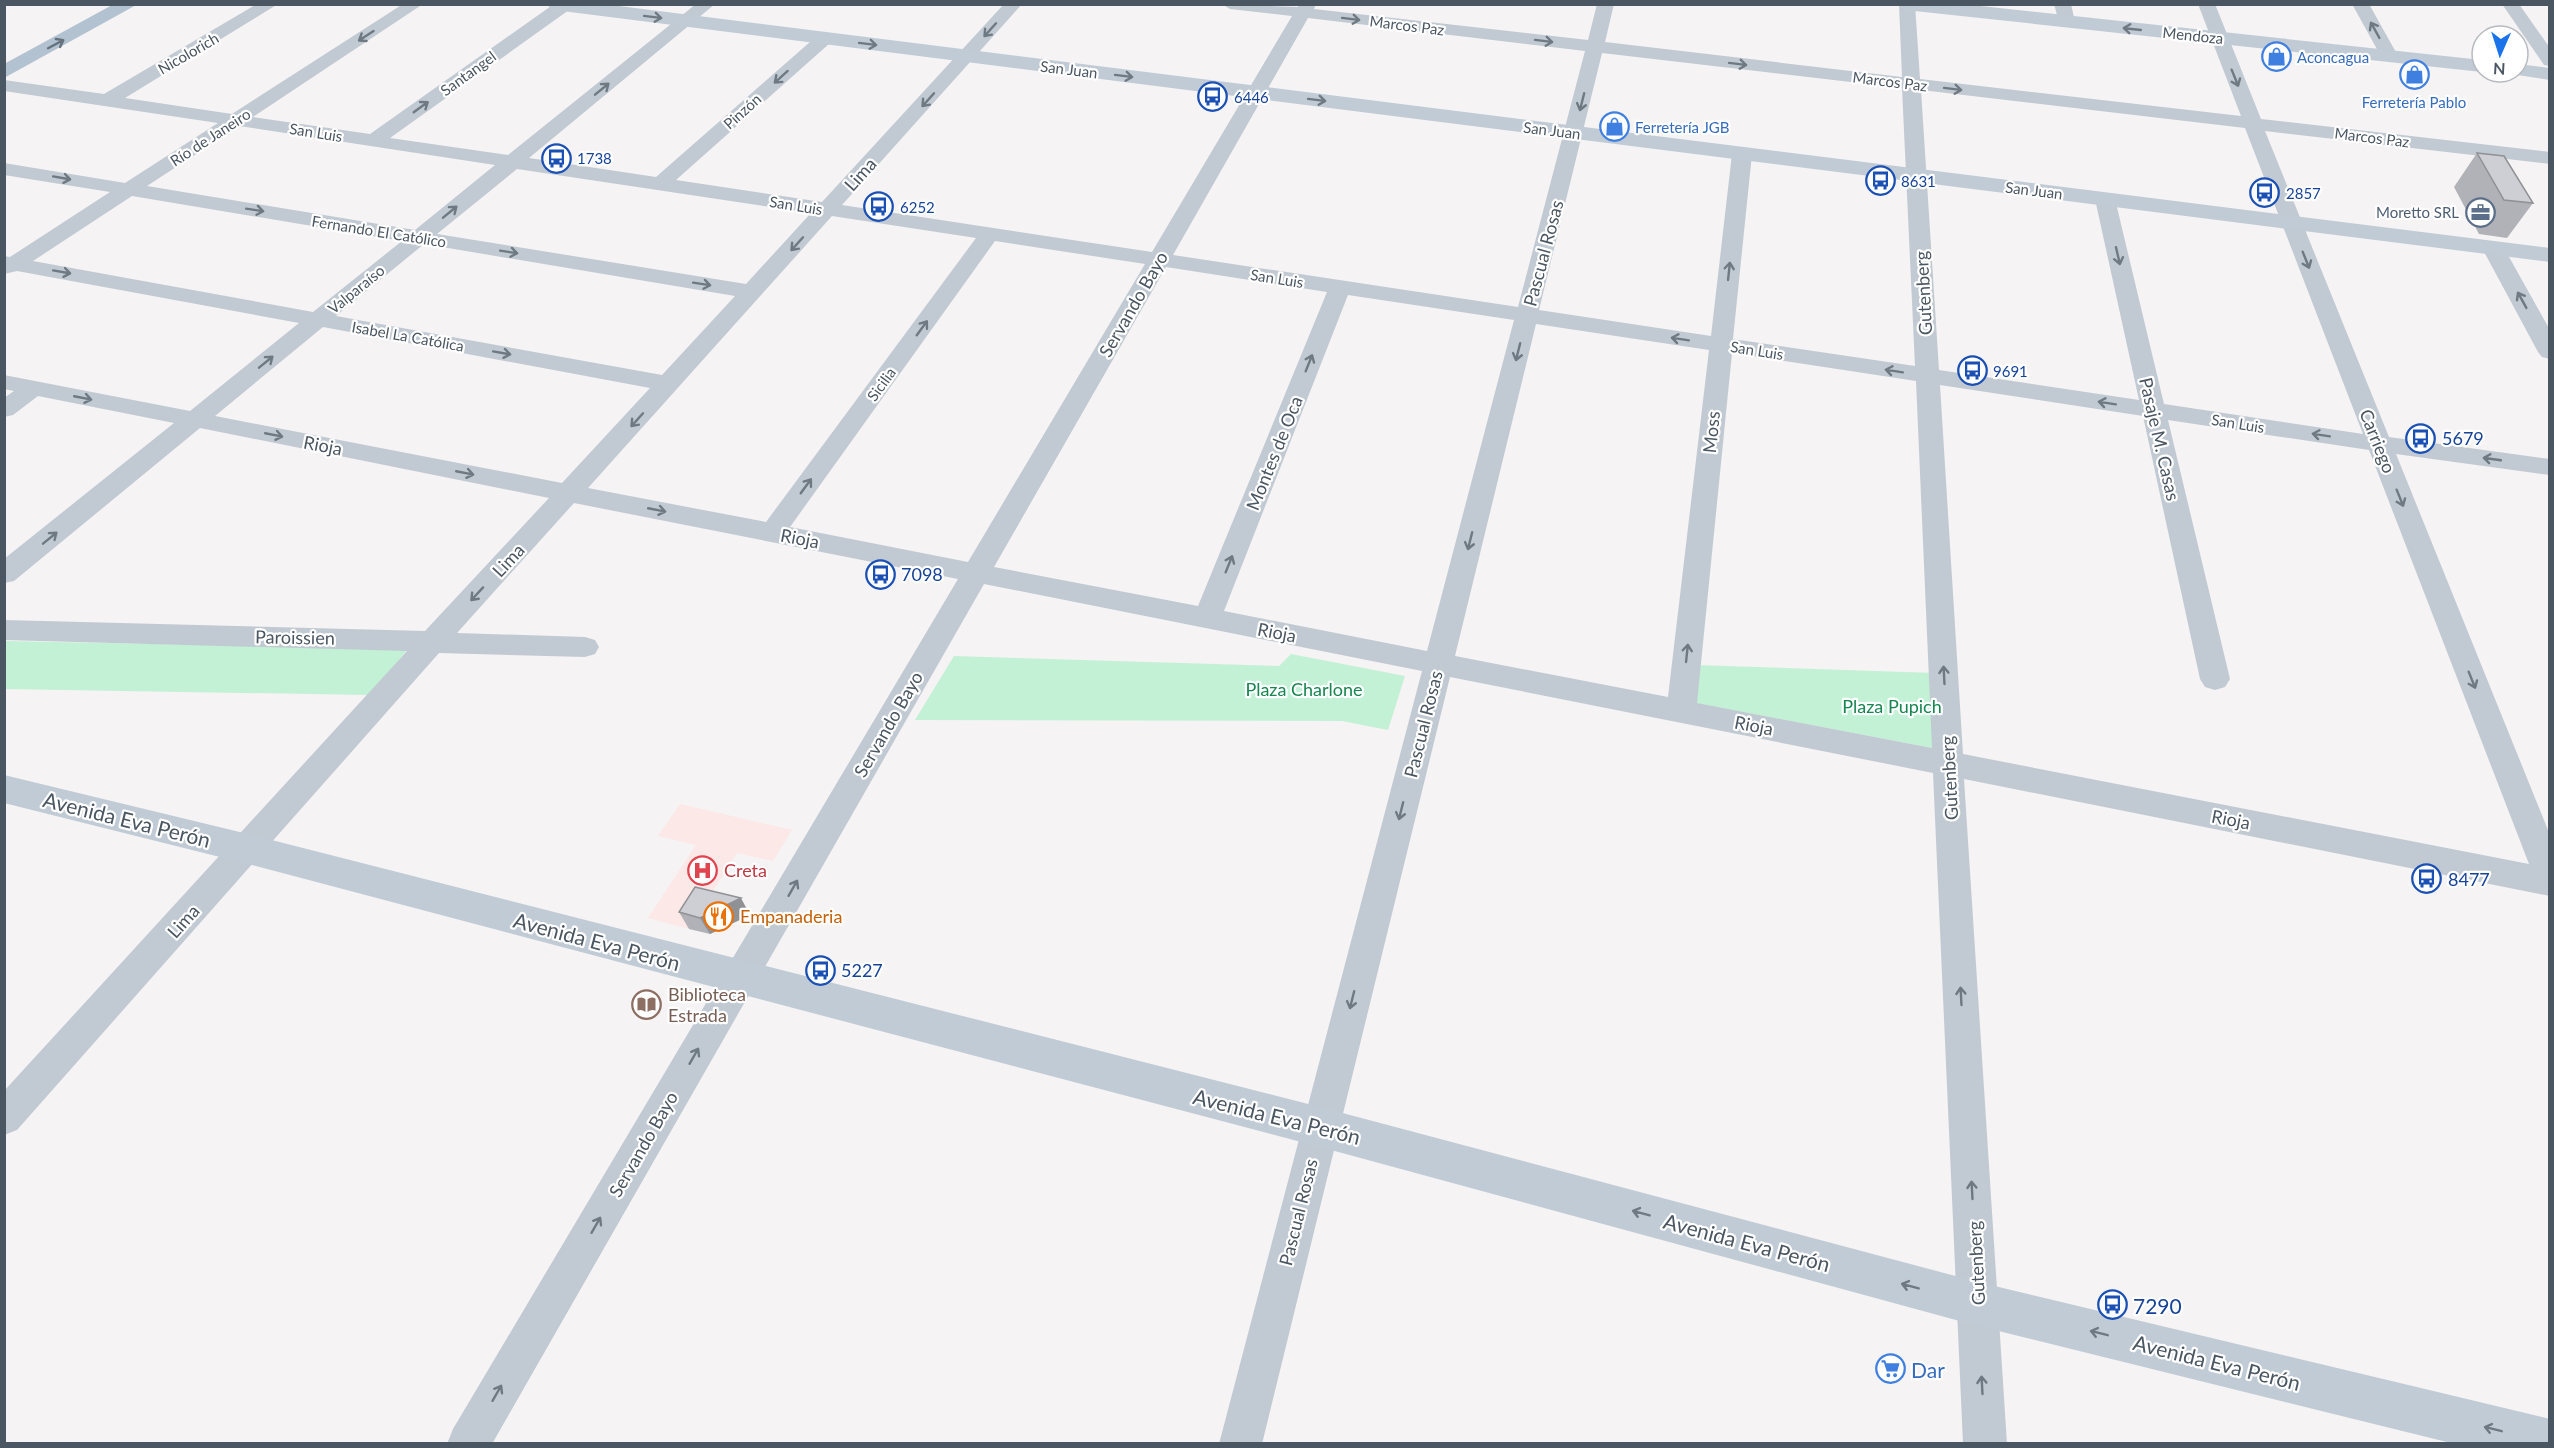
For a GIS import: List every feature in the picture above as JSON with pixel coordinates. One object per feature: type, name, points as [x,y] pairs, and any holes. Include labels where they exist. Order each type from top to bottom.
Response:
[{"type":"main road","points":[[4,56],[100,4]]},
{"type":"main road","points":[[4,72],[129,4]]},
{"type":"main road","name":"San Juan","points":[[558,5],[2550,255]]},
{"type":"main road","name":"Mendoza","points":[[1906,5],[2064,13],[2219,38],[2470,65]]},
{"type":"main road","points":[[2530,72],[2550,74]]},
{"type":"main road","name":"Avenida Eva Perón","points":[[4,789],[248,849],[739,979],[1320,1127],[1978,1304],[2550,1443]]},
{"type":"street","name":"Nicolorich","points":[[106,101],[270,4]]},
{"type":"street","name":"Río de Janeiro","points":[[8,265],[415,4]]},
{"type":"street","name":"Valparaíso","points":[[4,574],[707,4]]},
{"type":"street","name":"Lima","points":[[4,1118],[433,641],[570,494],[1014,4]]},
{"type":"street","name":"Marcos Paz","points":[[1230,4],[1306,9],[1596,47],[2550,158]]},
{"type":"street","name":"Pascual Rosas","points":[[1240,1443],[1606,4]]},
{"type":"street","name":"Carriego","points":[[2205,4],[2550,879]]},
{"type":"street","points":[[2360,4],[2389,56]]},
{"type":"street","points":[[2510,4],[2550,61]]},
{"type":"street","name":"Santangel","points":[[373,141],[558,5]]},
{"type":"street","name":"Gutenberg","points":[[1906,5],[1985,1443]]},
{"type":"street","name":"Servando Bayo","points":[[468,1443],[1306,9]]},
{"type":"street","name":"Pinzón","points":[[660,184],[824,39]]},
{"type":"street","name":"San Luis","points":[[4,86],[2379,444],[2550,467]]},
{"type":"street","name":"Moss","points":[[1681,711],[1742,154]]},
{"type":"street","name":"Fernando El Católico","points":[[4,169],[753,292]]},
{"type":"street","name":"Pasaje M. Casas","points":[[2105,199],[2215,679]]},
{"type":"street","name":"Sicilia","points":[[772,533],[990,234]]},
{"type":"street","points":[[2493,248],[2550,352]]},
{"type":"street","name":"Isabel La Católica","points":[[8,265],[669,384]]},
{"type":"street","name":"Montes de Oca","points":[[1207,618],[1340,287]]},
{"type":"street","name":"Rioja","points":[[4,382],[1949,764],[2550,879]]},
{"type":"street","points":[[4,410],[34,388]]},
{"type":"street","name":"Paroissien","points":[[4,630],[585,647]]},
{"type":"shaded area","name":"Creta","points":[[680,804],[792,830],[773,861],[737,853],[689,929],[648,918],[696,845],[658,836]]},
{"type":"green space","points":[[5,641],[408,649],[369,695],[5,689]]},
{"type":"green space","name":"Plaza Charlone","points":[[1291,654],[1405,676],[1388,730],[1342,721],[915,720],[954,656],[1279,666]]},
{"type":"green space","name":"Plaza Pupich","points":[[1694,665],[1935,673],[1937,749],[1690,702]]},
{"type":"building","points":[[2477,153],[2504,156],[2533,203],[2504,200]]},
{"type":"building","points":[[695,887],[741,898],[700,918],[679,912]]},
{"type":"place","name":"Aconcagua","points":[[2276,57]]},
{"type":"place","name":"Ferretería Pablo","points":[[2414,75]]},
{"type":"place","name":"6446","points":[[1213,97]]},
{"type":"place","name":"Ferretería JGB","points":[[1614,127]]},
{"type":"place","name":"1738","points":[[556,158]]},
{"type":"place","name":"8631","points":[[1880,181]]},
{"type":"place","name":"2857","points":[[2265,193]]},
{"type":"place","name":"6252","points":[[879,207]]},
{"type":"place","name":"Moretto SRL","points":[[2480,212]]},
{"type":"place","name":"9691","points":[[1972,371]]},
{"type":"place","name":"5679","points":[[2421,438]]},
{"type":"place","name":"7098","points":[[880,574]]},
{"type":"place","name":"Creta","points":[[703,870]]},
{"type":"place","name":"8477","points":[[2427,879]]},
{"type":"place","name":"Empanaderia","points":[[719,916]]},
{"type":"place","name":"5227","points":[[820,970]]},
{"type":"place","name":"Biblioteca Estrada","points":[[647,1004]]},
{"type":"place","name":"7290","points":[[2112,1305]]},
{"type":"place","name":"Dar","points":[[1890,1369]]}]
